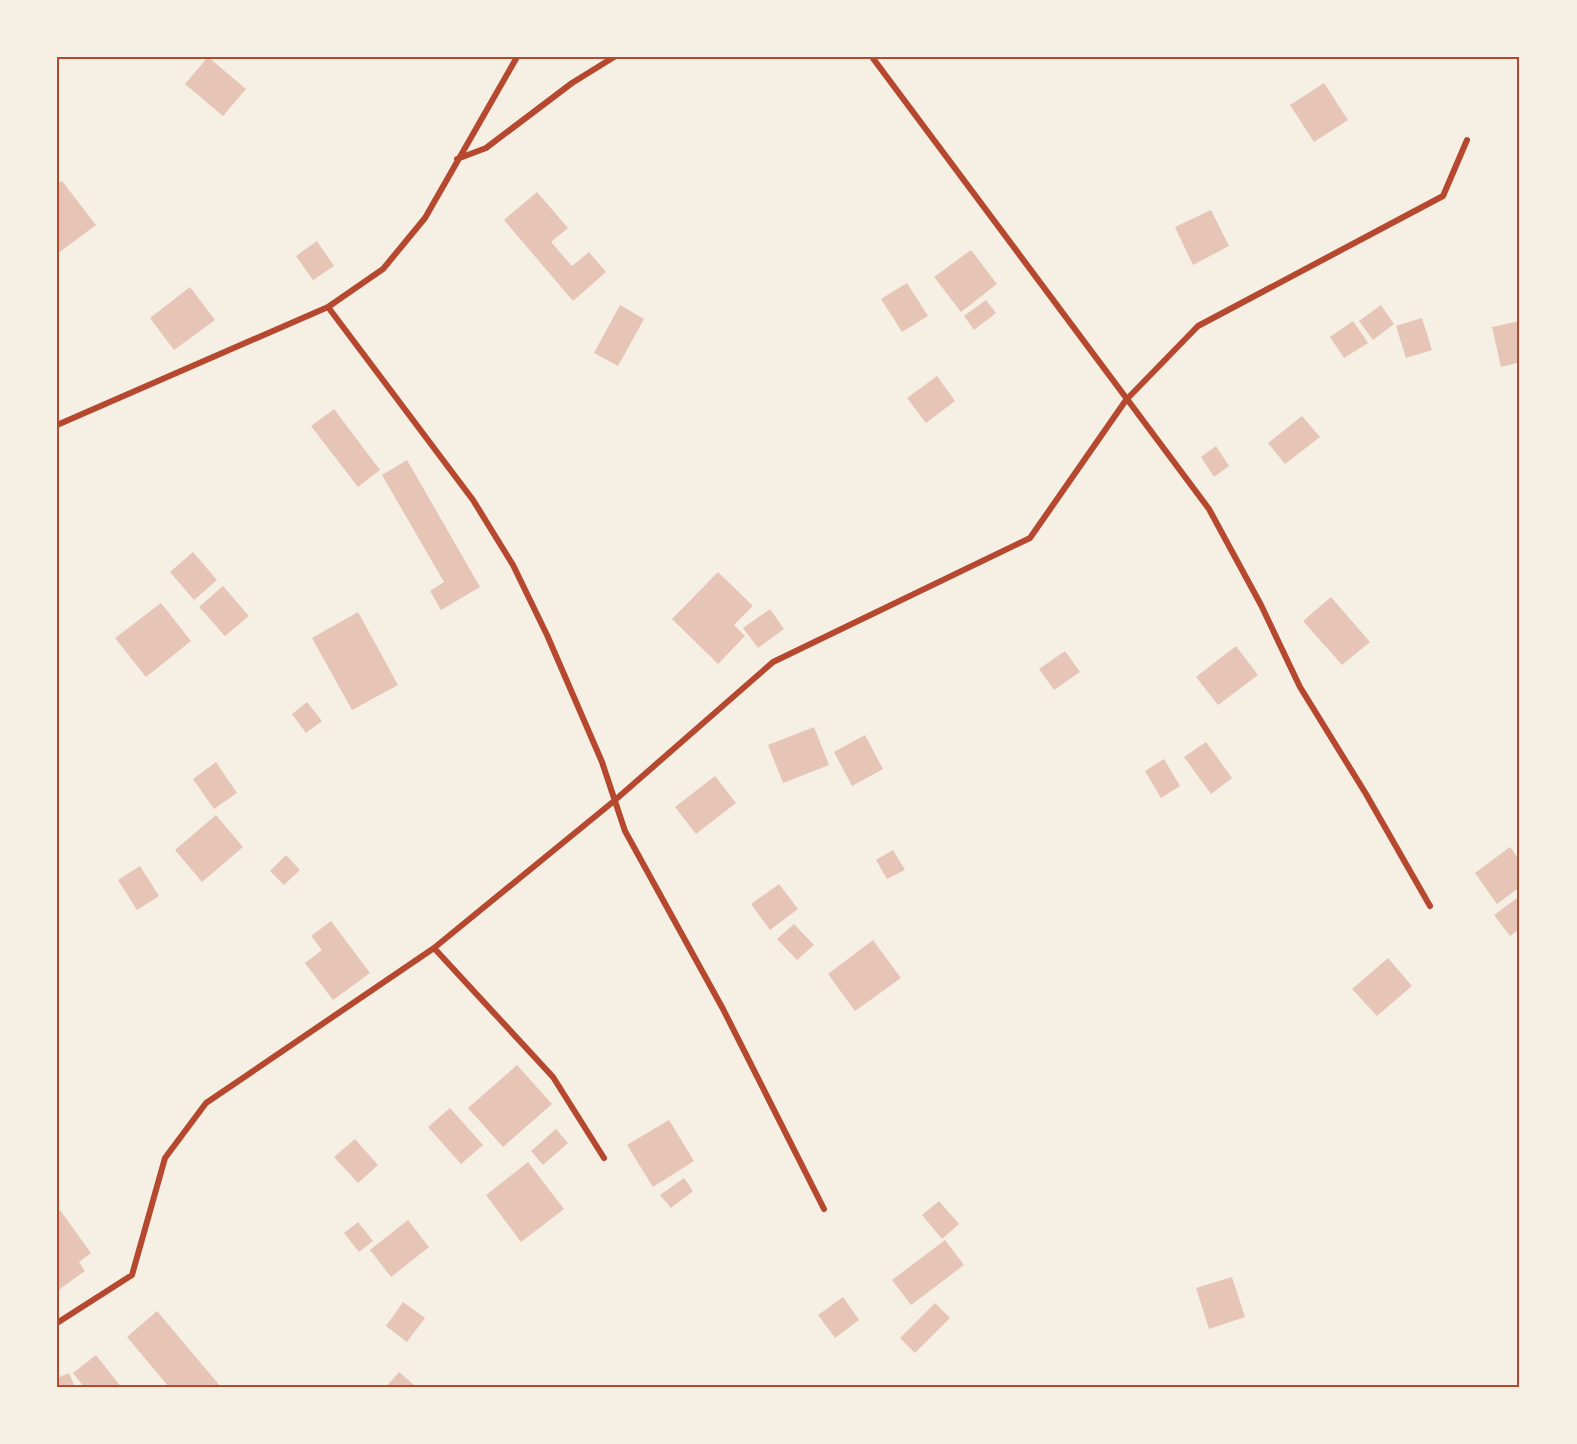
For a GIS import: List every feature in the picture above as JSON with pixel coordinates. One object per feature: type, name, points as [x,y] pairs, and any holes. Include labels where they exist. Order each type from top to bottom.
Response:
[{"type":"street","points":[[57,425],[328,308],[383,269],[425,218],[456,159],[517,57]]},
{"type":"street","points":[[456,159],[486,148],[572,82],[614,57]]},
{"type":"street","points":[[872,57],[1209,509],[1261,605],[1300,687],[1366,794],[1430,906]]},
{"type":"street","points":[[57,1323],[132,1275],[165,1158],[206,1103],[434,948],[614,801],[773,662],[1029,538],[1126,400],[1198,326],[1443,196],[1467,140]]},
{"type":"street","points":[[328,308],[473,500],[513,566],[548,634],[598,751],[614,801],[640,863],[723,1009],[824,1209]]},
{"type":"street","points":[[434,948],[553,1077],[604,1158]]},
{"type":"building","points":[[208,57],[246,89],[223,116],[185,84]]},
{"type":"building","points":[[1324,83],[1348,120],[1314,142],[1290,105]]},
{"type":"building","points":[[62,181],[96,225],[57,254],[57,184]]},
{"type":"building","points":[[537,192],[568,228],[551,242],[572,266],[589,252],[606,272],[573,301],[504,220]]},
{"type":"building","points":[[1211,210],[1229,246],[1193,265],[1175,227]]},
{"type":"building","points":[[317,241],[334,266],[313,280],[296,256]]},
{"type":"building","points":[[971,250],[997,284],[961,312],[934,277]]},
{"type":"building","points":[[907,283],[928,316],[902,332],[881,299]]},
{"type":"building","points":[[190,287],[215,320],[174,350],[150,318]]},
{"type":"building","points":[[986,300],[996,313],[974,330],[964,316]]},
{"type":"building","points":[[620,305],[644,319],[618,366],[594,353]]},
{"type":"building","points":[[1381,305],[1394,324],[1373,340],[1359,321]]},
{"type":"building","points":[[1422,318],[1432,350],[1406,358],[1396,326]]},
{"type":"building","points":[[1353,321],[1368,343],[1344,358],[1330,337]]},
{"type":"building","points":[[1520,321],[1520,362],[1501,367],[1492,327]]},
{"type":"building","points":[[937,376],[955,401],[926,423],[907,398]]},
{"type":"building","points":[[334,409],[380,470],[358,487],[311,426]]},
{"type":"building","points":[[1302,416],[1320,437],[1285,464],[1268,443]]},
{"type":"building","points":[[1216,446],[1229,466],[1214,477],[1201,457]]},
{"type":"building","points":[[407,460],[480,587],[441,610],[430,591],[444,582],[382,475]]},
{"type":"building","points":[[193,552],[217,580],[194,600],[170,572]]},
{"type":"building","points":[[718,572],[753,606],[734,625],[745,636],[718,664],[672,619]]},
{"type":"building","points":[[223,586],[249,616],[225,636],[199,607]]},
{"type":"building","points":[[1331,597],[1370,642],[1342,665],[1303,621]]},
{"type":"building","points":[[161,603],[191,641],[146,677],[115,638]]},
{"type":"building","points":[[770,609],[784,629],[758,648],[743,628]]},
{"type":"building","points":[[358,612],[398,685],[352,710],[312,638]]},
{"type":"building","points":[[1236,646],[1258,675],[1218,705],[1196,677]]},
{"type":"building","points":[[1065,651],[1080,672],[1054,690],[1039,669]]},
{"type":"building","points":[[307,702],[322,721],[306,733],[292,714]]},
{"type":"building","points":[[814,727],[829,765],[783,783],[768,745]]},
{"type":"building","points":[[865,735],[883,769],[852,786],[834,752]]},
{"type":"building","points":[[1206,742],[1232,778],[1211,794],[1184,757]]},
{"type":"building","points":[[1164,759],[1180,786],[1161,798],[1145,771]]},
{"type":"building","points":[[216,762],[237,793],[214,809],[193,779]]},
{"type":"building","points":[[715,776],[736,803],[696,834],[675,807]]},
{"type":"building","points":[[216,815],[243,847],[202,882],[175,850]]},
{"type":"building","points":[[1510,847],[1520,861],[1520,887],[1497,904],[1475,873]]},
{"type":"building","points":[[893,850],[905,870],[887,879],[876,860]]},
{"type":"building","points":[[286,855],[300,870],[284,885],[270,871]]},
{"type":"building","points":[[140,866],[159,896],[137,910],[118,880]]},
{"type":"building","points":[[779,884],[798,909],[770,930],[751,904]]},
{"type":"building","points":[[1520,896],[1520,929],[1510,936],[1494,915]]},
{"type":"building","points":[[331,921],[370,973],[333,1000],[305,963],[322,950],[311,936]]},
{"type":"building","points":[[794,924],[814,945],[797,960],[777,939]]},
{"type":"building","points":[[873,940],[901,978],[855,1011],[828,974]]},
{"type":"building","points":[[1388,958],[1412,986],[1377,1016],[1352,989]]},
{"type":"building","points":[[517,1065],[552,1104],[503,1147],[468,1108]]},
{"type":"building","points":[[450,1108],[483,1145],[461,1164],[428,1127]]},
{"type":"building","points":[[669,1120],[694,1161],[653,1187],[627,1145]]},
{"type":"building","points":[[556,1129],[568,1143],[543,1165],[531,1151]]},
{"type":"building","points":[[355,1139],[378,1165],[358,1183],[334,1157]]},
{"type":"building","points":[[528,1162],[564,1209],[521,1242],[486,1195]]},
{"type":"building","points":[[684,1178],[693,1191],[671,1208],[660,1195]]},
{"type":"building","points":[[939,1201],[959,1224],[942,1239],[922,1215]]},
{"type":"building","points":[[60,1210],[91,1253],[79,1262],[85,1271],[57,1291],[57,1211]]},
{"type":"building","points":[[408,1220],[429,1247],[391,1277],[370,1250]]},
{"type":"building","points":[[358,1222],[373,1241],[359,1252],[344,1233]]},
{"type":"building","points":[[945,1240],[964,1265],[911,1305],[892,1280]]},
{"type":"building","points":[[1232,1277],[1245,1317],[1209,1329],[1196,1288]]},
{"type":"building","points":[[843,1297],[859,1320],[835,1338],[818,1315]]},
{"type":"building","points":[[403,1302],[425,1318],[407,1342],[386,1326]]},
{"type":"building","points":[[935,1303],[950,1318],[915,1353],[900,1338]]},
{"type":"building","points":[[157,1311],[221,1387],[169,1387],[127,1337]]},
{"type":"building","points":[[96,1355],[121,1387],[84,1387],[73,1373]]},
{"type":"building","points":[[399,1372],[414,1385],[412,1387],[386,1387]]},
{"type":"building","points":[[69,1373],[75,1387],[57,1387],[57,1378]]}]
